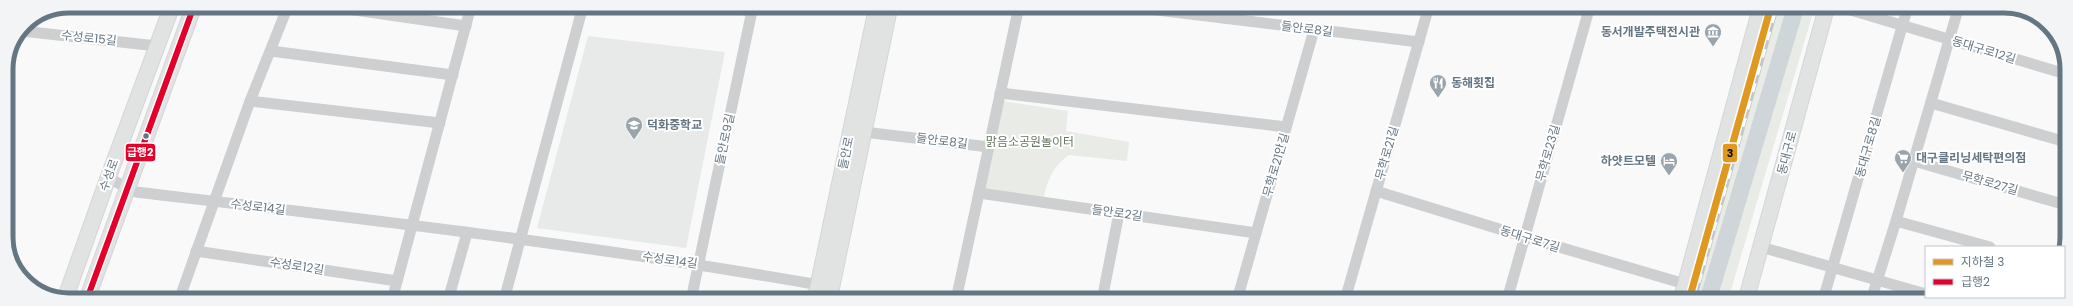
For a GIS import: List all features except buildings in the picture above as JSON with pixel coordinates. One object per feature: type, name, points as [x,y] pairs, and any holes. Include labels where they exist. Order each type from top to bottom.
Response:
[{"type":"main road","name":"수성로","points":[[67,293],[108,178],[169,13]]},
{"type":"main road","name":"수성로","points":[[90,293],[191,13]]},
{"type":"main road","name":"들안로","points":[[816,293],[876,13]]},
{"type":"main road","name":"들안로","points":[[830,293],[889,13]]},
{"type":"main road","points":[[1683,293],[1759,13]]},
{"type":"main road","name":"동대구로","points":[[1748,293],[1825,13]]},
{"type":"street","points":[[181,293],[250,101],[285,13]]},
{"type":"street","points":[[376,13],[466,26]]},
{"type":"street","points":[[394,293],[469,13]]},
{"type":"street","points":[[506,293],[581,13]]},
{"type":"street","name":"들안로9길","points":[[693,293],[752,13]]},
{"type":"street","points":[[958,293],[1017,13]]},
{"type":"street","name":"들안로8길","points":[[1182,13],[1419,42]]},
{"type":"street","points":[[1224,18],[1225,13]]},
{"type":"street","name":"무학로21길","points":[[1347,293],[1427,13]]},
{"type":"street","name":"무학로23길","points":[[1509,293],[1588,13]]},
{"type":"street","name":"동대구로12길","points":[[1860,13],[2060,72]]},
{"type":"street","points":[[1902,26],[1906,13]]},
{"type":"street","points":[[1873,293],[1896,221],[1957,13]]},
{"type":"street","name":"동대구로8길","points":[[1825,293],[1902,26]]},
{"type":"street","name":"무학로21안길","points":[[1239,293],[1314,30]]},
{"type":"street","name":"수성로15길","points":[[27,32],[157,46]]},
{"type":"street","points":[[271,51],[452,75]]},
{"type":"street","points":[[1000,93],[1286,127]]},
{"type":"street","points":[[250,101],[440,123]]},
{"type":"street","points":[[1931,103],[2060,140]]},
{"type":"street","name":"들안로8길","points":[[864,132],[989,147]]},
{"type":"street","name":"무학로27길","points":[[1914,161],[2060,203]]},
{"type":"street","name":"수성로14길","points":[[108,178],[136,192],[412,225],[699,264],[818,285]]},
{"type":"street","name":"동대구로7길","points":[[1376,190],[1525,237],[1685,284]]},
{"type":"street","name":"들안로2길","points":[[979,193],[1256,233]]},
{"type":"street","points":[[1103,293],[1119,213]]},
{"type":"street","points":[[1896,221],[1986,246]]},
{"type":"street","points":[[450,293],[467,233]]},
{"type":"street","points":[[1761,247],[1922,293]]},
{"type":"street","name":"수성로12길","points":[[196,250],[397,281]]},
{"type":"shaded area","name":"덕화중학교","points":[[588,36],[725,52],[686,248],[537,228]]},
{"type":"green space","points":[[1773,13],[1813,13],[1730,293],[1695,293]]},
{"type":"green space","name":"맑음소공원놀이터","points":[[1003,101],[1068,111],[1066,131],[1129,142],[1127,161],[1069,155],[1063,159],[1052,173],[1047,184],[1044,197],[983,190]]},
{"type":"waterway","points":[[1710,293],[1794,13]]},
{"type":"railway","points":[[1696,293],[1775,13]]},
{"type":"metro line","name":"3","points":[[1691,293],[1769,13]]},
{"type":"transit line","name":"급행2","points":[[89,293],[191,13]]},
{"type":"place","name":"동서개발주택전시관","points":[[1713,47]]},
{"type":"place","name":"동해횟집","points":[[1438,98]]},
{"type":"place","name":"덕화중학교","points":[[634,140]]},
{"type":"place","name":"대구클리닝세탁편의점","points":[[1903,173]]},
{"type":"place","name":"하얏트모텔","points":[[1669,176]]}]
